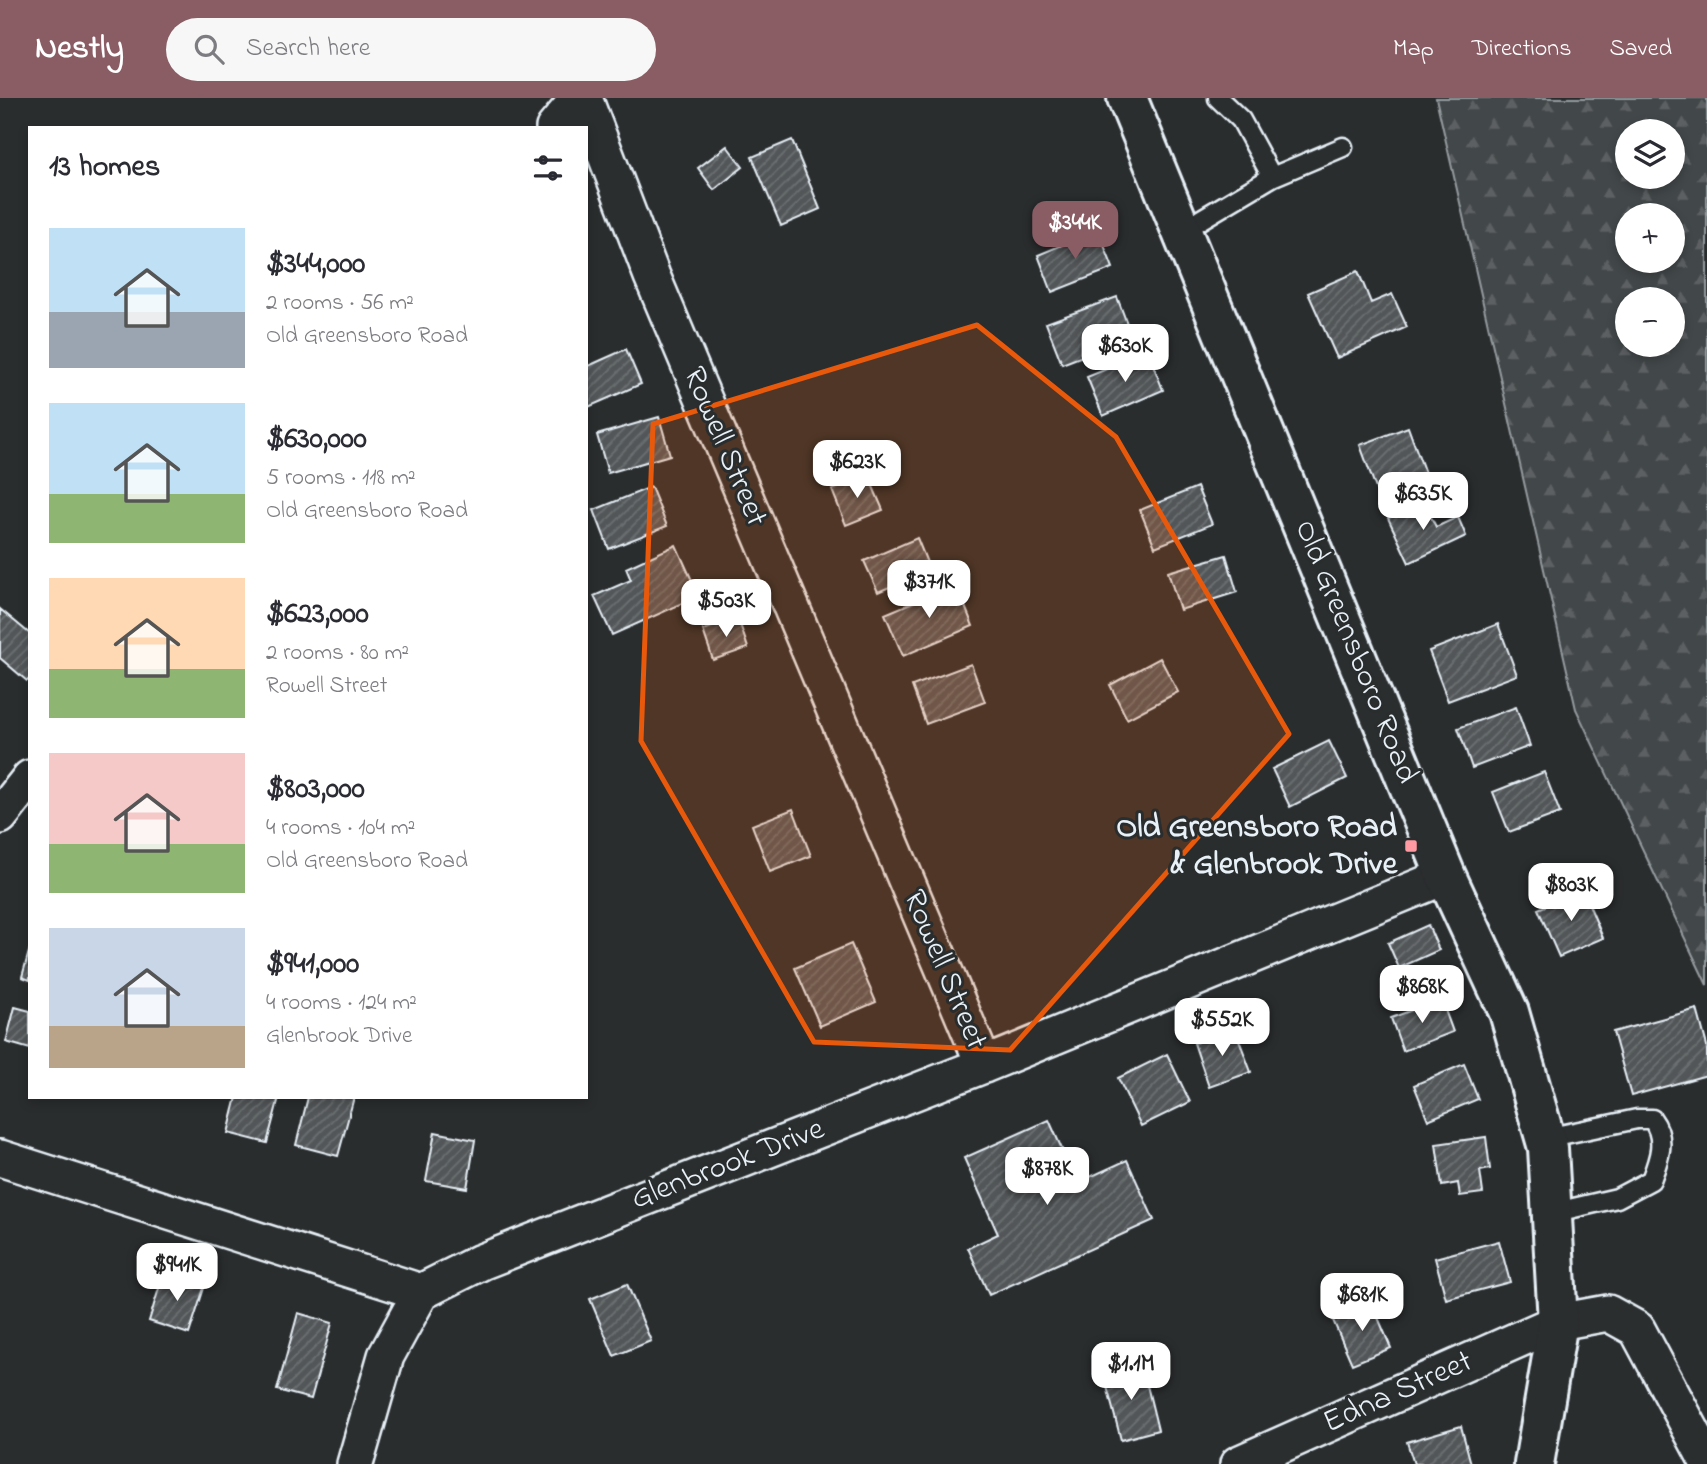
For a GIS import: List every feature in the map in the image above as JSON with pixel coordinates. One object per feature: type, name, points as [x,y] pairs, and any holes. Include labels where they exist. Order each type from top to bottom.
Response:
[{"type":"street","points":[[556,126],[579,98]]},
{"type":"street","name":"Rowell Street","points":[[584,98],[652,276],[984,1065]]},
{"type":"street","name":"Old Greensboro Road","points":[[1127,98],[1446,876],[1509,1012],[1546,1138],[1552,1213],[1558,1322],[1534,1464]]},
{"type":"street","points":[[0,816],[28,781]]},
{"type":"street","name":"Glenbrook Drive","points":[[421,1292],[481,1262],[984,1065],[1446,876]]},
{"type":"street","points":[[0,1158],[421,1292],[386,1356],[355,1464]]},
{"type":"street","name":"Edna Street","points":[[1238,1464],[1558,1322],[1608,1313],[1637,1329],[1707,1460]]},
{"type":"lane","points":[[1218,98],[1241,120],[1272,177]]},
{"type":"lane","points":[[1183,230],[1272,177],[1343,147]]},
{"type":"lane","points":[[1546,1138],[1637,1119],[1652,1119],[1657,1126],[1662,1153],[1651,1180],[1617,1198],[1552,1213]]},
{"type":"highlighted area","points":[[977,325],[1116,437],[1289,734],[1010,1050],[814,1042],[641,741],[653,424]]},
{"type":"green space","points":[[1436,98],[1707,98],[1707,985],[1576,709]]},
{"type":"building","points":[[792,140],[820,209],[781,226],[752,157]]},
{"type":"building","points":[[727,146],[743,167],[714,190],[698,168]]},
{"type":"building","points":[[1098,230],[1113,268],[1052,292],[1038,255]]},
{"type":"building","points":[[1358,271],[1371,303],[1392,294],[1407,327],[1337,358],[1308,293]]},
{"type":"building","points":[[1117,297],[1132,337],[1062,364],[1046,323]]},
{"type":"building","points":[[626,349],[641,384],[588,407],[588,366]]},
{"type":"building","points":[[1148,352],[1163,390],[1103,416],[1087,377]]},
{"type":"building","points":[[659,417],[670,455],[608,473],[597,435]]},
{"type":"building","points":[[1408,427],[1426,476],[1378,494],[1360,445]]},
{"type":"building","points":[[868,475],[883,510],[846,525],[832,490]]},
{"type":"building","points":[[651,487],[667,526],[609,549],[594,510]]},
{"type":"building","points":[[1197,487],[1212,524],[1155,547],[1140,510]]},
{"type":"building","points":[[1423,501],[1436,527],[1458,517],[1466,536],[1409,563],[1388,518]]},
{"type":"building","points":[[917,538],[930,570],[878,592],[864,561]]},
{"type":"building","points":[[676,545],[699,596],[612,635],[594,596],[631,580],[626,568]]},
{"type":"building","points":[[1226,555],[1237,592],[1180,610],[1168,572]]},
{"type":"building","points":[[956,584],[973,626],[903,656],[885,614]]},
{"type":"building","points":[[0,609],[28,632],[28,680],[0,658]]},
{"type":"building","points":[[738,618],[748,648],[713,660],[703,630]]},
{"type":"building","points":[[1498,624],[1517,675],[1448,701],[1429,651]]},
{"type":"building","points":[[1160,658],[1178,692],[1127,719],[1110,685]]},
{"type":"building","points":[[971,664],[985,702],[926,724],[912,686]]},
{"type":"building","points":[[1516,707],[1530,746],[1472,768],[1458,728]]},
{"type":"building","points":[[1329,741],[1347,778],[1290,807],[1272,769]]},
{"type":"building","points":[[1544,772],[1560,813],[1509,832],[1493,792]]},
{"type":"building","points":[[793,809],[811,856],[770,872],[752,825]]},
{"type":"building","points":[[1583,890],[1603,938],[1559,957],[1538,909]]},
{"type":"building","points":[[1428,925],[1439,950],[1399,968],[1388,943]]},
{"type":"building","points":[[851,944],[876,1002],[820,1026],[795,968]]},
{"type":"building","points":[[28,955],[28,979],[22,977]]},
{"type":"building","points":[[1441,999],[1453,1032],[1403,1051],[1391,1018]]},
{"type":"building","points":[[15,1007],[28,1010],[28,1048],[6,1042]]},
{"type":"building","points":[[1697,1009],[1707,1046],[1707,1075],[1631,1096],[1613,1032]]},
{"type":"building","points":[[1235,1029],[1251,1072],[1209,1087],[1194,1043]]},
{"type":"building","points":[[1167,1054],[1190,1102],[1141,1126],[1118,1078]]},
{"type":"building","points":[[1464,1064],[1478,1099],[1428,1120],[1414,1085]]},
{"type":"building","points":[[236,1099],[278,1099],[267,1143],[228,1133]]},
{"type":"building","points":[[308,1099],[353,1099],[338,1156],[296,1145]]},
{"type":"building","points":[[1049,1120],[1077,1183],[1127,1160],[1154,1220],[989,1295],[968,1248],[998,1234],[964,1158]]},
{"type":"building","points":[[435,1132],[475,1140],[467,1188],[426,1181]]},
{"type":"building","points":[[1486,1137],[1490,1169],[1480,1171],[1483,1193],[1460,1196],[1458,1183],[1442,1186],[1436,1144]]},
{"type":"building","points":[[1499,1241],[1510,1282],[1446,1299],[1435,1258]]},
{"type":"building","points":[[164,1272],[205,1285],[189,1334],[149,1321]]},
{"type":"building","points":[[627,1284],[651,1341],[614,1356],[590,1299]]},
{"type":"building","points":[[1371,1301],[1391,1348],[1352,1364],[1332,1318]]},
{"type":"building","points":[[298,1313],[332,1323],[311,1399],[277,1390]]},
{"type":"building","points":[[1142,1365],[1158,1430],[1121,1440],[1104,1375]]},
{"type":"building","points":[[1461,1426],[1471,1464],[1414,1464],[1407,1442]]},
{"type":"place","name":"Old Greensboro Road & Glenbrook Drive","points":[[1411,846]]}]
